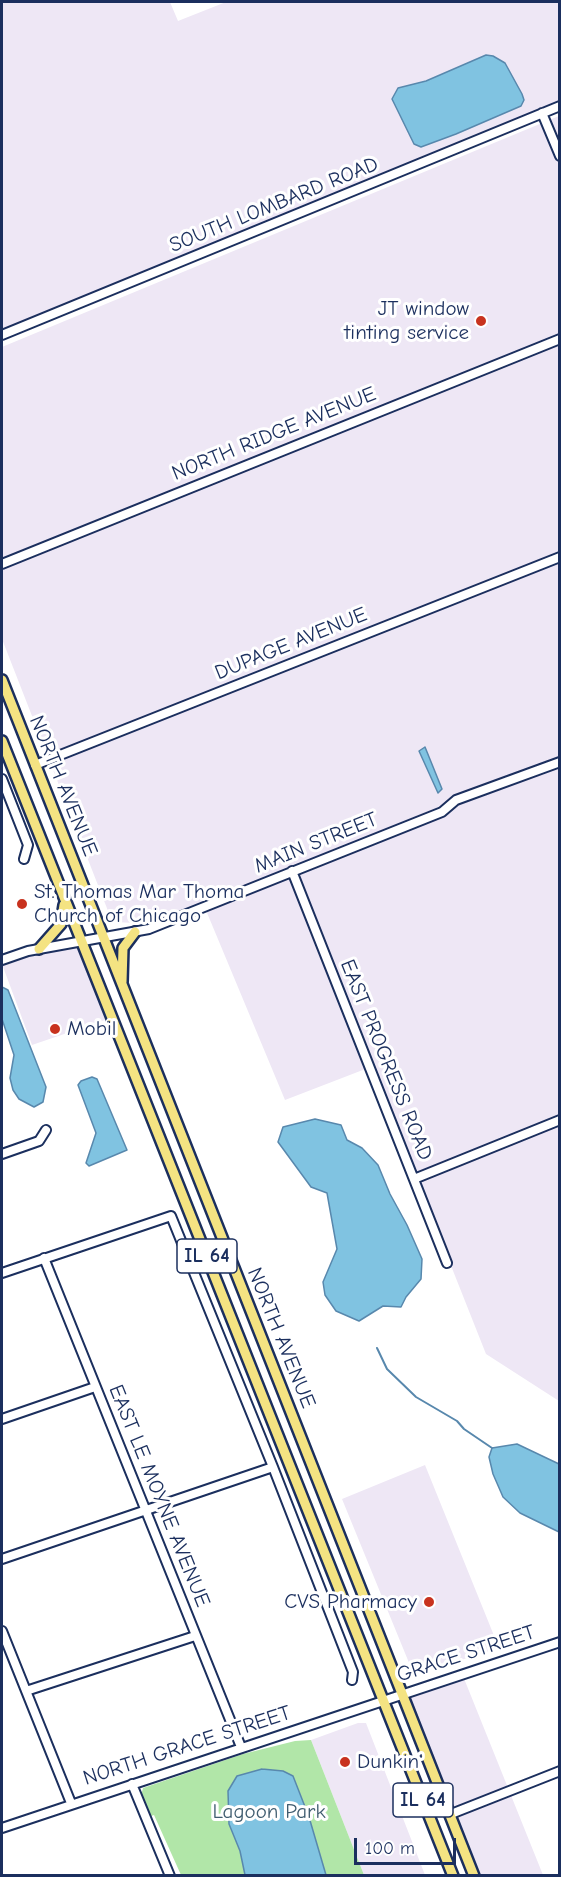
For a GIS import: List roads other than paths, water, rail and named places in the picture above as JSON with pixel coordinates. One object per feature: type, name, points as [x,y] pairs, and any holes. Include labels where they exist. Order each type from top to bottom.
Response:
[{"type":"main road","name":"NORTH AVENUE","points":[[2,680],[474,1875]]},
{"type":"main road","name":"NORTH AVENUE","points":[[2,741],[79,942],[453,1875]]},
{"type":"main road","points":[[39,949],[61,924],[64,903]]},
{"type":"main road","points":[[122,987],[123,948],[135,932]]},
{"type":"street","name":"SOUTH LOMBARD ROAD","points":[[2,335],[560,106]]},
{"type":"street","points":[[542,113],[560,156]]},
{"type":"street","name":"NORTH RIDGE AVENUE","points":[[2,564],[560,339]]},
{"type":"street","name":"DUPAGE AVENUE","points":[[35,765],[560,557]]},
{"type":"street","name":"MAIN STREET","points":[[2,960],[39,949],[135,932],[442,812],[456,800],[560,762]]},
{"type":"street","points":[[2,779],[28,845],[24,859]]},
{"type":"street","name":"EAST PROGRESS ROAD","points":[[292,871],[447,1263]]},
{"type":"street","points":[[414,1179],[560,1120]]},
{"type":"street","points":[[2,1154],[39,1141],[46,1130]]},
{"type":"street","points":[[2,1273],[171,1216],[353,1672],[352,1680]]},
{"type":"street","name":"EAST LE MOYNE AVENUE","points":[[44,1258],[195,1636],[242,1747]]},
{"type":"street","points":[[2,1419],[95,1387]]},
{"type":"street","points":[[2,1559],[273,1467]]},
{"type":"street","points":[[2,1631],[71,1803]]},
{"type":"street","points":[[26,1691],[195,1636]]},
{"type":"street","name":"GRACE STREET","points":[[384,1700],[560,1642]]},
{"type":"street","name":"NORTH GRACE STREET","points":[[2,1828],[384,1700]]},
{"type":"street","points":[[451,1814],[560,1771]]},
{"type":"street","points":[[132,1785],[170,1875]]},
{"type":"water","points":[[486,55],[505,63],[522,94],[524,100],[521,106],[421,147],[414,144],[392,99],[398,88],[426,81]]},
{"type":"water","points":[[425,747],[442,789],[438,793],[419,751]]},
{"type":"water","points":[[2,987],[8,990],[46,1087],[43,1102],[34,1107],[19,1099],[13,1090],[10,1078],[14,1055],[2,1019]]},
{"type":"water","points":[[92,1077],[97,1079],[127,1150],[89,1166],[86,1163],[96,1133],[78,1085],[81,1081]]},
{"type":"water","points":[[315,1119],[341,1125],[347,1140],[362,1148],[378,1165],[422,1259],[421,1279],[401,1307],[383,1306],[359,1321],[336,1311],[325,1295],[323,1282],[337,1249],[327,1193],[311,1187],[278,1142],[283,1127]]},
{"type":"water","points":[[517,1444],[559,1464],[559,1532],[520,1513],[503,1497],[493,1474],[489,1457],[492,1448]]},
{"type":"water","points":[[262,1769],[283,1771],[293,1776],[309,1817],[326,1875],[245,1875],[240,1851],[229,1824],[228,1791],[237,1776]]},
{"type":"waterway","points":[[377,1348],[387,1369],[416,1397],[457,1421],[464,1429],[492,1448]]},
{"type":"place","name":"JT window tinting service","points":[[481,321]]},
{"type":"place","name":"St. Thomas Mar Thoma Church of Chicago","points":[[22,904]]},
{"type":"place","name":"Mobil","points":[[55,1029]]},
{"type":"place","name":"CVS Pharmacy","points":[[429,1602]]},
{"type":"place","name":"Dunkin'","points":[[345,1762]]},
{"type":"park label","name":"Lagoon Park","points":[[269,1812]]}]
